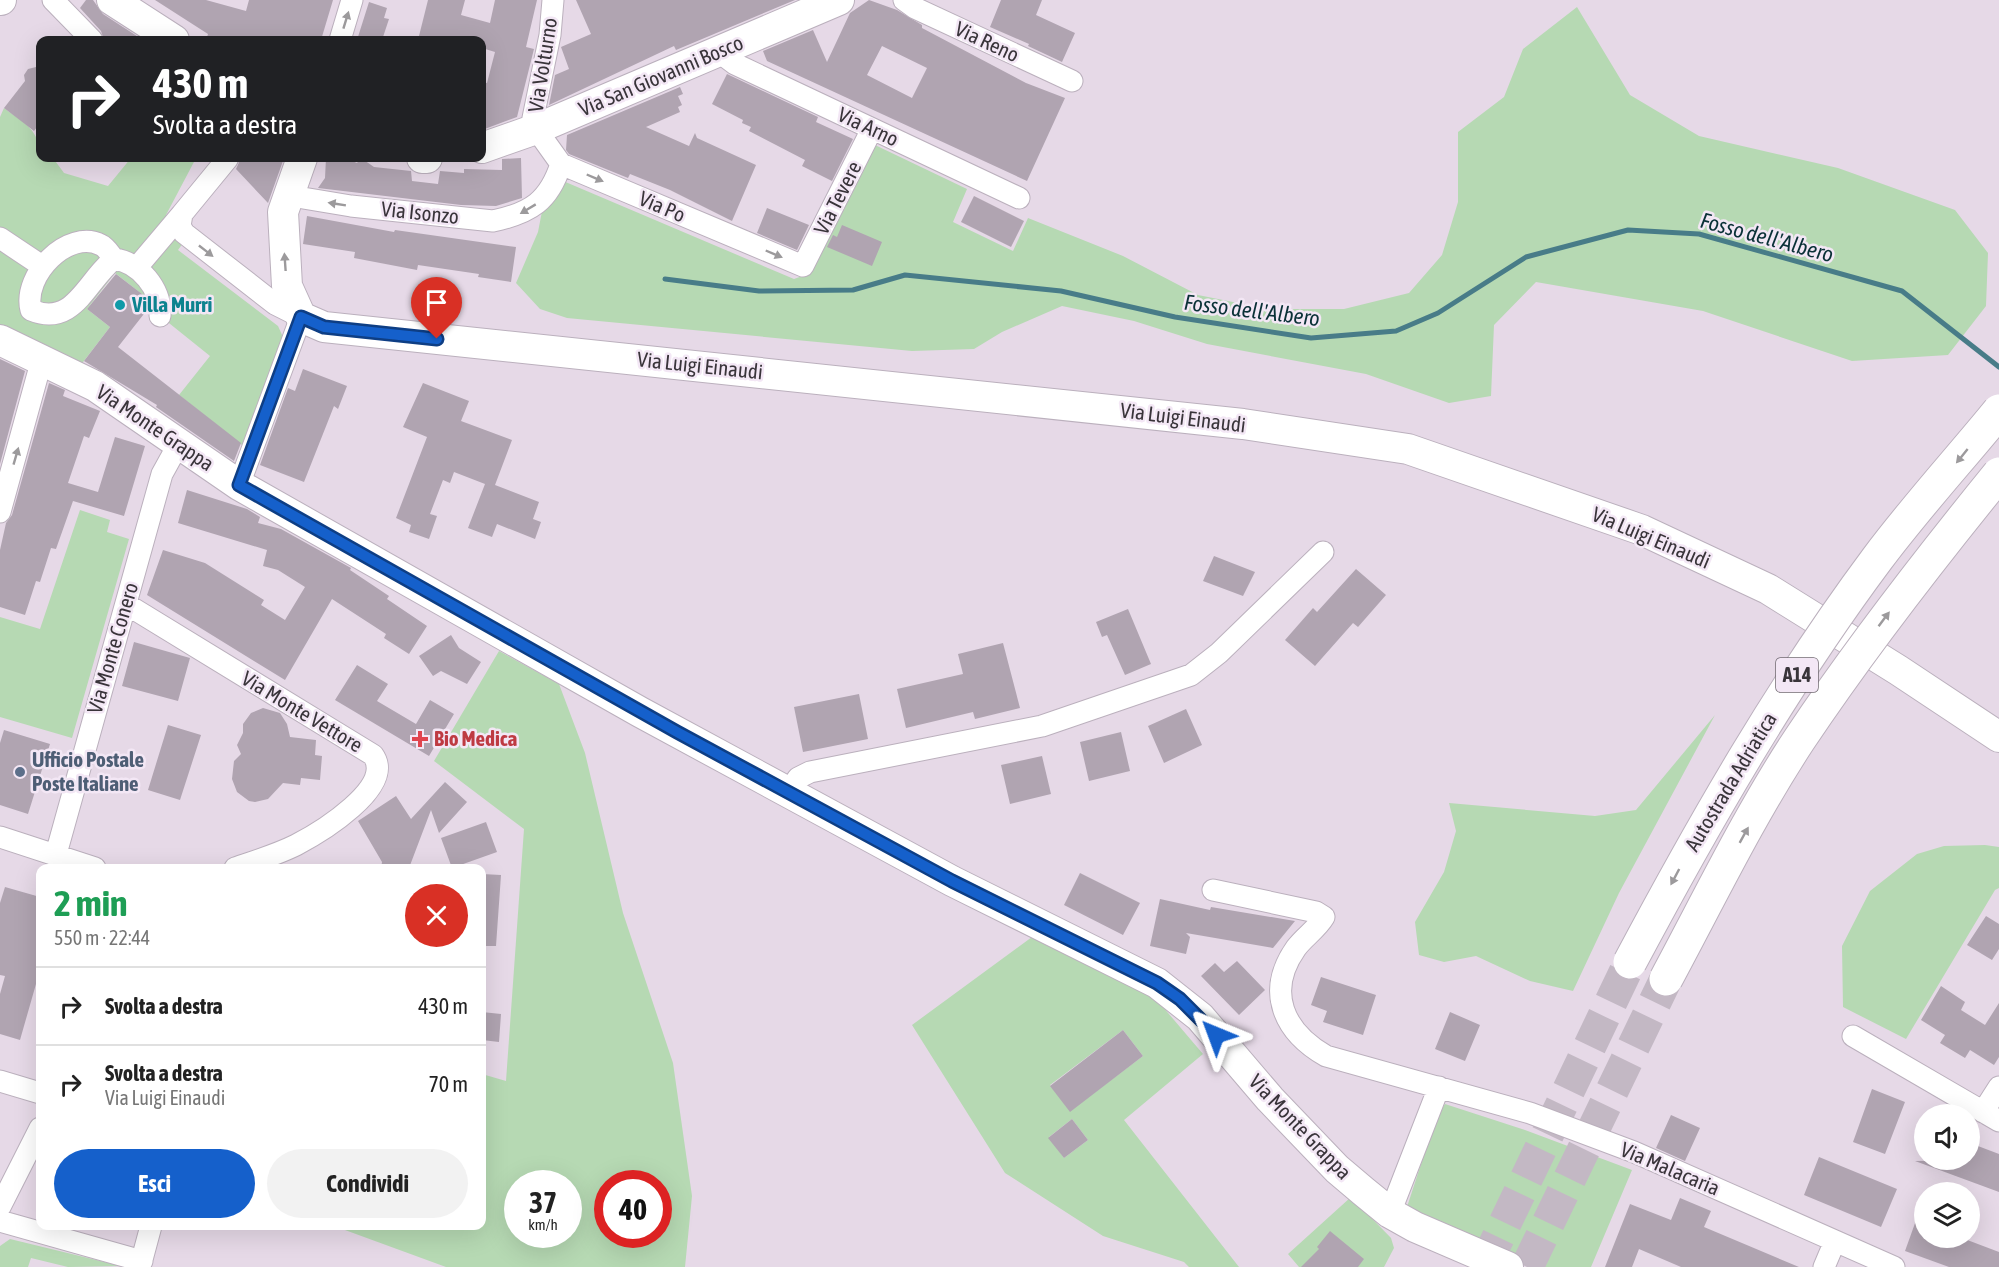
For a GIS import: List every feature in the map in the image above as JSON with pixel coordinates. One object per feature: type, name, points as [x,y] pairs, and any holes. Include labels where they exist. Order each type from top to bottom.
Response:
[{"type":"highway","name":"Autostrada Adriatica","points":[[1630,962],[1702,828],[1798,674],[1878,558],[1999,411]]},
{"type":"highway","name":"Autostrada Adriatica","points":[[1666,979],[1798,742],[1881,623],[1999,474]]},
{"type":"street","points":[[53,0],[88,36]]},
{"type":"street","points":[[112,0],[168,36]]},
{"type":"street","points":[[341,36],[352,0]]},
{"type":"street","name":"Via Volturno","points":[[536,129],[534,107],[550,35],[553,0]]},
{"type":"street","name":"Via San Giovanni Bosco","points":[[486,147],[536,129],[839,0]]},
{"type":"street","name":"Via Reno","points":[[904,0],[915,8],[1072,81]]},
{"type":"street","name":"Via Arno","points":[[719,52],[735,64],[1019,198]]},
{"type":"street","points":[[536,129],[561,164]]},
{"type":"street","name":"Via Tevere","points":[[803,266],[872,129]]},
{"type":"street","points":[[138,266],[225,162]]},
{"type":"street","points":[[239,485],[298,327],[287,286],[283,219],[301,162]]},
{"type":"street","name":"Via Isonzo","points":[[290,193],[303,198],[351,206],[494,221],[516,217],[534,207],[554,186],[561,164]]},
{"type":"street","name":"Via Po","points":[[561,164],[803,266]]},
{"type":"street","points":[[182,214],[180,226],[184,233],[275,304],[298,327]]},
{"type":"street","points":[[0,238],[42,266]]},
{"type":"street","points":[[114,259],[74,305],[58,314],[45,316],[31,310],[28,299],[42,266],[59,251],[93,242],[104,246],[114,259],[138,266],[159,301],[160,316]]},
{"type":"street","name":"Via Luigi Einaudi","points":[[298,327],[324,327],[1243,424],[1408,449],[1642,530],[1768,589],[1898,670],[1999,737]]},
{"type":"street","name":"Via Monte Grappa","points":[[0,340],[95,386],[239,485],[619,700],[952,881],[1157,983],[1180,999],[1208,1026],[1270,1100],[1337,1169],[1390,1213],[1415,1227],[1508,1267]]},
{"type":"street","points":[[0,512],[42,359]]},
{"type":"street","name":"Via Monte Conero","points":[[56,854],[162,474],[178,445]]},
{"type":"street","points":[[788,792],[798,778],[810,772],[1042,726],[1191,675],[1219,653],[1323,552]]},
{"type":"street","name":"Via Monte Vettore","points":[[126,604],[373,755],[376,760],[378,770],[373,784],[344,813],[295,846],[246,864]]},
{"type":"street","points":[[0,837],[84,864]]},
{"type":"street","name":"Via Malacaria","points":[[1213,890],[1316,912],[1324,917],[1294,951],[1282,978],[1282,1001],[1288,1023],[1306,1044],[1326,1056],[1530,1113],[1634,1152],[1894,1267]]},
{"type":"street","points":[[1853,1036],[1991,1117],[1999,1088]]},
{"type":"street","points":[[0,1081],[36,1092]]},
{"type":"street","points":[[1390,1213],[1439,1087]]},
{"type":"street","points":[[0,1207],[36,1136]]},
{"type":"street","points":[[0,1221],[141,1264],[150,1230]]},
{"type":"street","points":[[1824,1267],[1835,1241]]},
{"type":"green space","points":[[1577,7],[1630,95],[1699,136],[1838,168],[1955,210],[1988,253],[1986,306],[1948,355],[1852,361],[1703,311],[1536,282],[1494,325],[1491,396],[1449,403],[1366,374],[1207,344],[1134,321],[1062,306],[1002,332],[974,349],[912,351],[567,318],[540,309],[516,283],[538,232],[549,175],[794,279],[808,274],[875,145],[967,189],[953,222],[1013,251],[1028,218],[1123,256],[1198,295],[1268,309],[1344,309],[1409,293],[1442,255],[1458,202],[1458,132],[1504,97],[1523,49]]},
{"type":"green space","name":"Villa Murri","points":[[4,108],[30,128],[36,138],[36,162],[56,162],[64,173],[108,186],[128,162],[194,162],[166,215],[186,239],[178,250],[278,326],[283,337],[242,445],[179,395],[210,356],[149,307],[152,302],[115,273],[87,309],[110,327],[80,366],[0,329],[0,117]]},
{"type":"green space","points":[[80,510],[110,520],[107,532],[129,539],[72,738],[0,717],[0,617],[40,629]]},
{"type":"green space","points":[[499,651],[559,684],[585,753],[623,913],[673,1063],[692,1196],[685,1267],[446,1267],[345,1230],[486,1230],[486,1075],[506,1081],[524,829],[434,761]]},
{"type":"green space","points":[[1715,715],[1619,893],[1573,991],[1530,981],[1476,956],[1444,962],[1419,955],[1415,922],[1444,872],[1456,831],[1449,803],[1595,816],[1636,810]]},
{"type":"green space","points":[[1944,846],[1999,847],[1999,888],[1995,890],[1906,1039],[1843,1007],[1842,946],[1870,891],[1917,854]]},
{"type":"green space","points":[[1032,937],[1157,1000],[1203,1054],[1124,1120],[1239,1267],[1189,1267],[1184,1262],[1103,1236],[1005,1173],[912,1025]],"holes":[[[1123,1030],[1143,1056],[1070,1111],[1050,1085]],[[1072,1119],[1088,1140],[1064,1158],[1049,1137]]]},
{"type":"green space","points":[[1445,1104],[1525,1130],[1632,1170],[1591,1267],[1542,1267],[1412,1213],[1407,1207],[1435,1121]]},
{"type":"green space","points":[[1351,1197],[1391,1238],[1394,1248],[1384,1267],[1299,1267],[1288,1254]]},
{"type":"green space","points":[[10,1239],[121,1266],[68,1267],[31,1258],[28,1267],[0,1267],[0,1246]]},
{"type":"building","points":[[86,0],[93,0],[103,14],[137,36],[103,36],[101,31],[80,8]]},
{"type":"building","points":[[155,0],[206,0],[246,11],[249,0],[333,0],[322,36],[207,36],[208,34]]},
{"type":"building","points":[[428,0],[465,0],[461,15],[490,23],[495,0],[537,0],[526,47],[534,49],[517,117],[486,129],[486,83],[495,52],[486,49],[486,36],[419,36]]},
{"type":"building","points":[[576,0],[795,0],[676,50],[674,46],[549,105],[555,75],[569,69],[561,47],[591,34]]},
{"type":"building","points":[[869,0],[897,10],[922,25],[922,28],[1026,83],[1065,98],[1027,181],[767,61],[763,51],[813,30],[827,62],[850,13]],"holes":[[[882,46],[927,68],[912,98],[867,75]]]},
{"type":"building","points":[[1001,0],[1042,0],[1036,15],[1075,33],[1062,62],[990,27]]},
{"type":"building","points":[[369,2],[387,8],[384,18],[389,19],[383,36],[358,36]]},
{"type":"building","points":[[36,67],[36,128],[34,131],[4,108],[25,81],[24,75],[28,69]]},
{"type":"building","points":[[727,74],[818,117],[816,122],[853,139],[832,181],[802,166],[805,160],[749,131],[751,127],[742,123],[743,120],[712,104]]},
{"type":"building","points":[[680,87],[683,94],[678,96],[682,105],[678,107],[680,112],[646,127],[689,146],[695,133],[697,138],[756,165],[732,221],[670,190],[630,174],[628,178],[569,154],[566,150],[567,135]]},
{"type":"building","points":[[521,158],[522,198],[496,206],[461,205],[318,188],[325,178],[326,162],[367,162],[374,167],[411,171],[412,181],[438,184],[440,171],[464,173],[464,169],[502,170],[502,159]]},
{"type":"building","points":[[239,162],[283,162],[268,203],[236,169]]},
{"type":"building","points":[[974,196],[1024,221],[1011,247],[961,222]]},
{"type":"building","points":[[767,208],[809,225],[797,250],[757,233]]},
{"type":"building","points":[[307,216],[394,232],[395,230],[516,247],[511,282],[478,277],[479,274],[418,265],[417,270],[354,258],[355,252],[303,244]]},
{"type":"building","points":[[842,225],[882,242],[872,266],[827,247],[833,235],[837,237]]},
{"type":"building","points":[[116,274],[142,294],[147,310],[118,347],[241,443],[234,461],[156,407],[157,405],[84,361],[110,327],[87,309]]},
{"type":"building","points":[[0,359],[25,371],[0,464]]},
{"type":"building","points":[[303,369],[347,386],[338,409],[334,406],[304,482],[260,465],[288,388],[295,391]]},
{"type":"building","points":[[49,383],[65,390],[63,396],[100,411],[89,438],[84,436],[68,483],[98,492],[115,437],[145,446],[124,516],[73,501],[56,549],[51,548],[40,582],[36,581],[25,615],[0,607],[0,550],[6,523],[12,515]]},
{"type":"building","points":[[423,383],[469,401],[461,421],[512,440],[495,485],[539,502],[533,519],[541,522],[535,539],[497,524],[492,537],[468,528],[485,484],[454,472],[450,483],[443,480],[430,514],[437,516],[429,539],[409,532],[411,525],[396,518],[427,437],[403,427]]},
{"type":"building","points":[[187,490],[247,509],[260,517],[258,523],[281,529],[351,568],[350,570],[389,596],[387,599],[427,626],[409,654],[384,638],[386,634],[332,599],[285,680],[147,595],[163,550],[205,563],[264,600],[261,605],[285,620],[305,587],[278,570],[263,566],[267,550],[178,523]]},
{"type":"building","points":[[1214,556],[1255,572],[1243,596],[1203,581]]},
{"type":"building","points":[[1356,569],[1386,595],[1358,627],[1353,623],[1315,666],[1285,640],[1313,608],[1317,612]]},
{"type":"building","points":[[1128,609],[1151,664],[1125,675],[1107,635],[1102,637],[1096,622]]},
{"type":"building","points":[[451,635],[459,648],[481,662],[467,684],[441,671],[433,676],[419,656]]},
{"type":"building","points":[[134,642],[190,658],[178,701],[122,686]]},
{"type":"building","points":[[1003,643],[1020,708],[975,719],[973,712],[906,728],[897,689],[963,674],[958,654]]},
{"type":"building","points":[[357,665],[388,684],[377,701],[416,724],[430,700],[454,714],[429,756],[335,700]]},
{"type":"building","points":[[859,694],[868,739],[803,752],[794,707]]},
{"type":"building","points":[[263,708],[280,713],[287,724],[290,737],[316,740],[315,755],[322,756],[320,780],[301,778],[300,785],[283,783],[268,799],[255,802],[249,801],[237,792],[232,779],[234,761],[241,754],[237,745],[243,733],[243,724],[251,713]]},
{"type":"building","points":[[1186,709],[1202,745],[1164,763],[1148,726]]},
{"type":"building","points":[[168,725],[201,735],[180,800],[148,790]]},
{"type":"building","name":"Ufficio Postale Poste Italiane","points":[[4,730],[50,744],[28,814],[0,805],[0,743]]},
{"type":"building","points":[[1121,732],[1130,771],[1089,781],[1080,742]]},
{"type":"building","points":[[1042,756],[1051,794],[1010,804],[1001,765]]},
{"type":"building","points":[[445,782],[467,802],[439,833],[431,810],[411,864],[382,864],[358,821],[396,796],[411,819]]},
{"type":"building","points":[[486,822],[497,852],[463,864],[451,864],[441,838]]},
{"type":"building","points":[[1080,873],[1140,903],[1123,935],[1064,905]]},
{"type":"building","points":[[486,874],[501,875],[496,946],[486,946]]},
{"type":"building","points":[[5,887],[36,896],[36,984],[20,1040],[0,1034],[0,994],[5,976],[0,975],[0,903]]},
{"type":"building","points":[[1160,899],[1210,910],[1211,907],[1295,921],[1273,948],[1186,933],[1190,937],[1186,954],[1150,946]]},
{"type":"building","points":[[1986,916],[1999,924],[1999,949],[1992,960],[1967,945]]},
{"type":"building","points":[[1237,961],[1265,990],[1239,1015],[1201,976],[1215,963],[1224,972]]},
{"type":"building","points":[[1321,977],[1376,995],[1363,1035],[1323,1022],[1327,1011],[1311,1005]]},
{"type":"building","points":[[1941,986],[1965,1002],[1961,1010],[1985,1025],[1999,1003],[1999,1057],[1994,1065],[1970,1050],[1965,1058],[1940,1043],[1945,1035],[1921,1020]]},
{"type":"building","points":[[486,1012],[501,1014],[499,1042],[486,1040]]},
{"type":"building","points":[[1450,1012],[1480,1025],[1465,1061],[1435,1049]]},
{"type":"building","points":[[1123,1030],[1143,1056],[1070,1112],[1050,1086]]},
{"type":"building","points":[[1872,1089],[1905,1102],[1885,1154],[1853,1142]]},
{"type":"building","points":[[1671,1115],[1700,1128],[1685,1161],[1656,1148]]},
{"type":"building","points":[[1072,1119],[1088,1140],[1064,1158],[1048,1138]]},
{"type":"building","points":[[1980,1147],[1999,1154],[1999,1192],[1980,1185],[1980,1182],[1972,1182],[1939,1170],[1980,1170]]},
{"type":"building","points":[[1819,1157],[1897,1189],[1881,1227],[1804,1195]]},
{"type":"building","points":[[1680,1198],[1711,1211],[1704,1227],[1799,1267],[1681,1267],[1639,1249],[1632,1267],[1605,1267],[1630,1204],[1671,1220]]},
{"type":"building","points":[[1914,1226],[1914,1248],[1980,1248],[1980,1245],[1999,1252],[1999,1267],[1949,1267],[1905,1251]]},
{"type":"building","points":[[1330,1231],[1364,1259],[1358,1267],[1301,1267],[1319,1249],[1317,1247]]},
{"type":"waterway","name":"Fosso dell'Albero","points":[[665,279],[759,291],[853,290],[905,275],[1061,291],[1175,317],[1311,338],[1396,331],[1438,313],[1526,257],[1628,230],[1699,234],[1902,291],[1999,367]]},
{"type":"tunnel","points":[[1484,1267],[1630,962]]},
{"type":"tunnel","points":[[1527,1267],[1666,979]]},
{"type":"place","name":"Villa Murri","points":[[120,305]]},
{"type":"place","name":"Bio Medica","points":[[420,739]]},
{"type":"place","name":"Ufficio Postale Poste Italiane","points":[[20,772]]},
{"type":"route","points":[[437,339],[324,327],[301,317],[239,485],[343,546],[640,712],[952,881],[1157,983],[1180,999],[1216,1035]]}]
